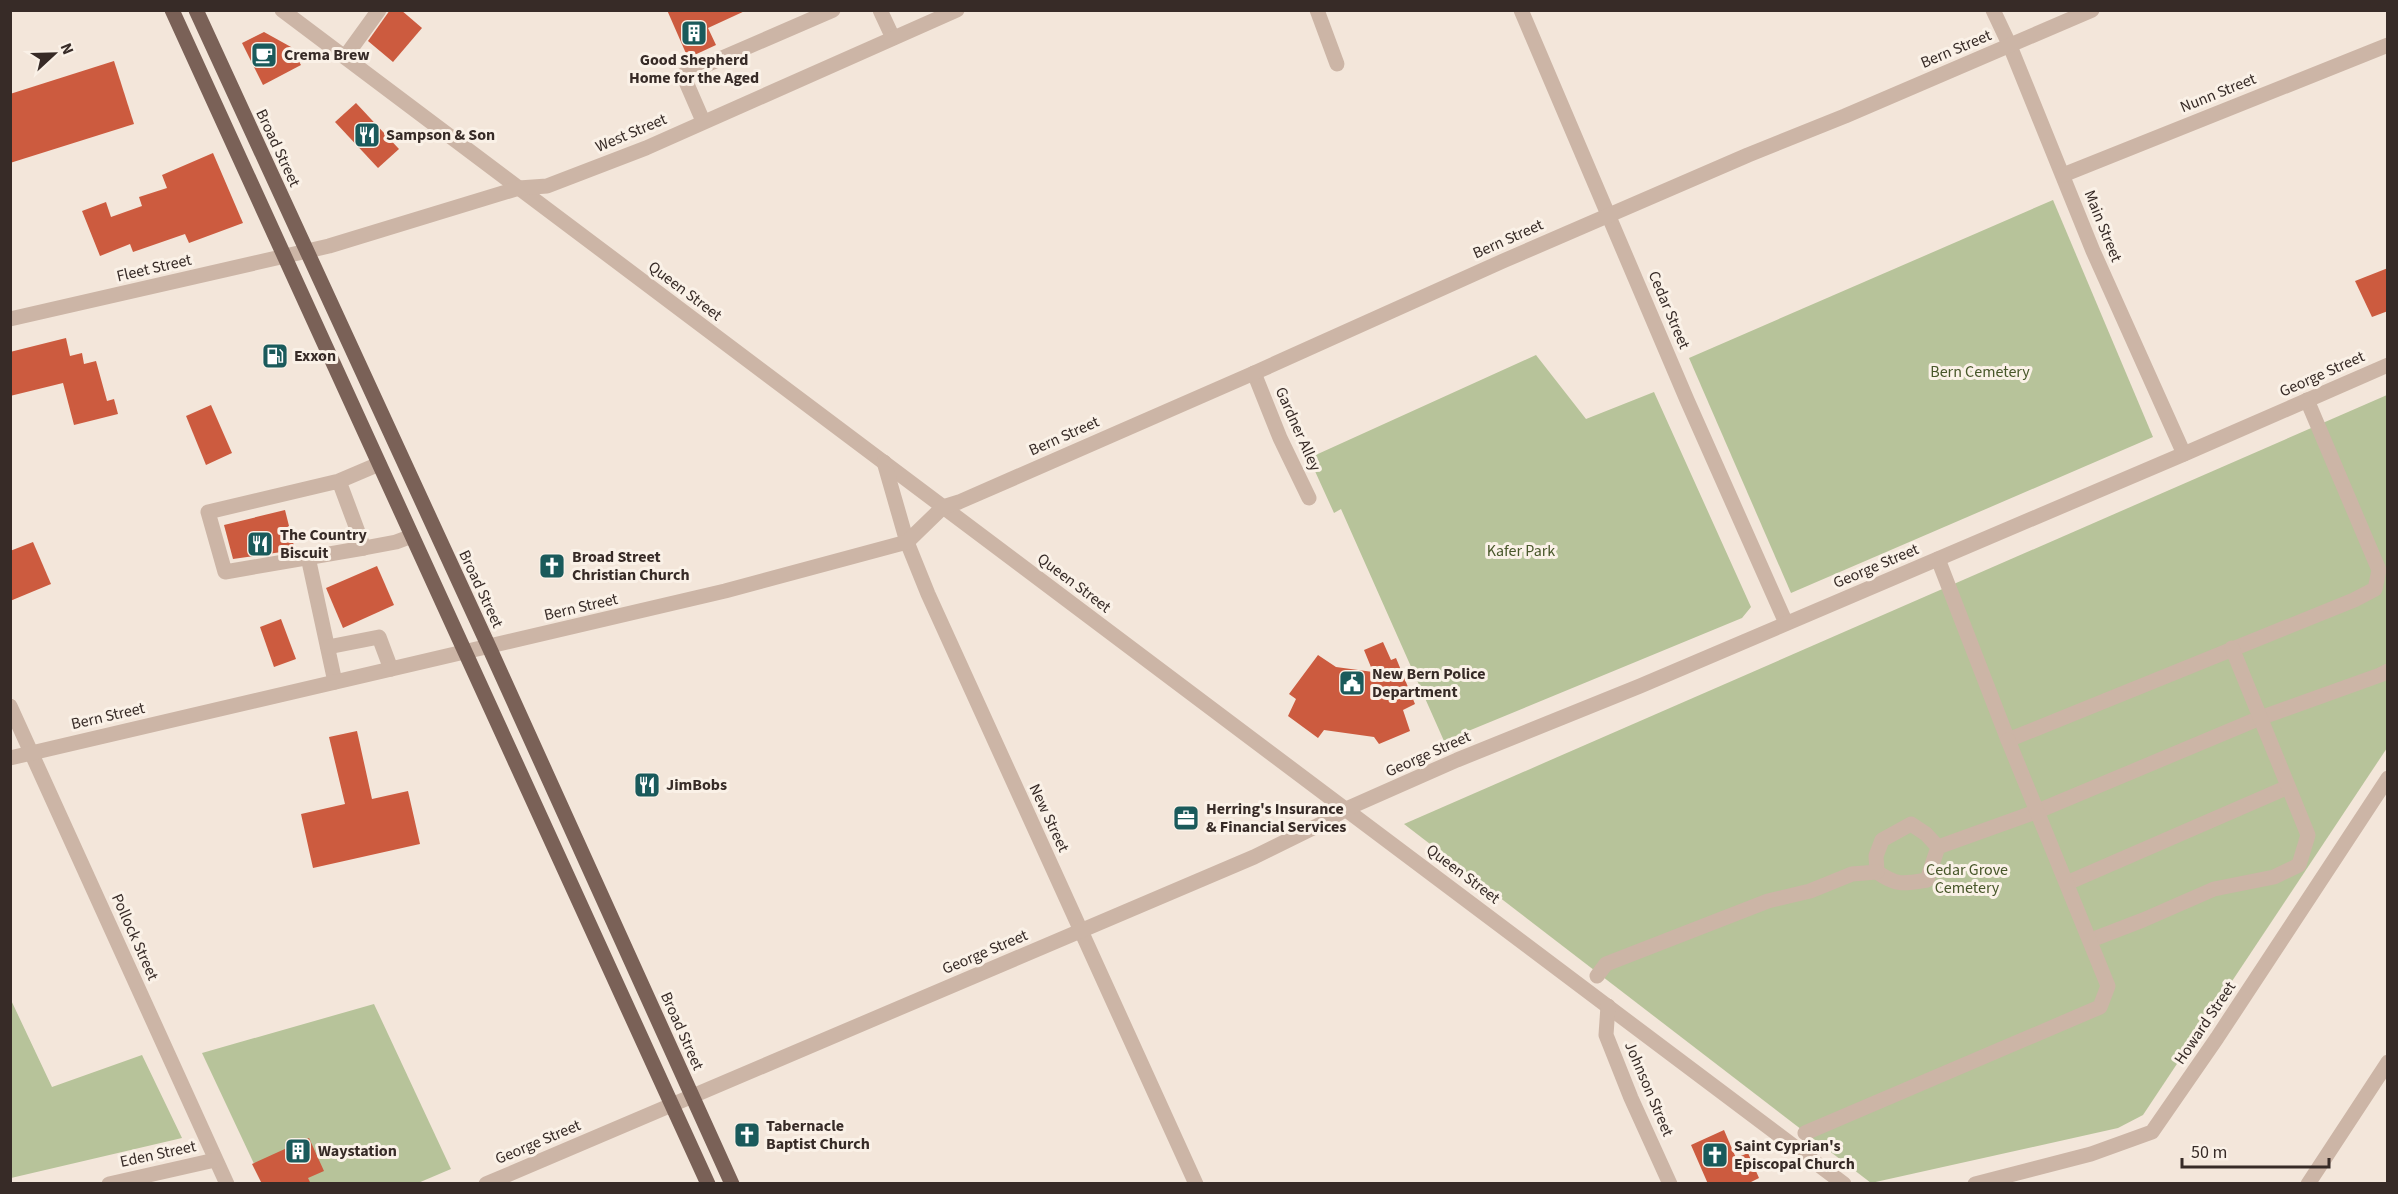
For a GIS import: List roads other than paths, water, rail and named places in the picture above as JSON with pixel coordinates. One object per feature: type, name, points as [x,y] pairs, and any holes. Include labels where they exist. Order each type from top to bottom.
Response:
[{"type":"main road","points":[[172,10],[708,1184]]},
{"type":"main road","name":"Broad Street","points":[[196,10],[489,647],[732,1184]]},
{"type":"street","name":"Queen Street","points":[[282,10],[1844,1184]]},
{"type":"street","points":[[345,57],[380,10]]},
{"type":"street","points":[[703,121],[683,75],[833,10]]},
{"type":"street","points":[[880,10],[893,38]]},
{"type":"street","name":"West Street","points":[[306,252],[519,188],[547,186],[646,148],[957,10]]},
{"type":"street","points":[[1317,10],[1337,64]]},
{"type":"street","name":"Main Street","points":[[1993,10],[2010,46],[2097,262],[2184,454]]},
{"type":"street","name":"Bern Street","points":[[10,758],[725,591],[907,542],[943,507],[1254,374],[1492,266],[1748,155],[2092,10]]},
{"type":"street","name":"Cedar Street","points":[[1523,11],[1609,216],[1786,623]]},
{"type":"street","name":"Nunn Street","points":[[2062,175],[2388,45]]},
{"type":"street","name":"Fleet Street","points":[[10,319],[306,252]]},
{"type":"street","name":"George Street","points":[[486,1184],[1254,856],[1323,824],[1346,809],[1457,760],[1640,686],[2388,365]]},
{"type":"street","name":"Gardner Alley","points":[[1254,374],[1280,438],[1309,498]]},
{"type":"street","points":[[2307,400],[2388,591]]},
{"type":"street","name":"New Street","points":[[884,462],[907,542],[1002,759],[1196,1184]]},
{"type":"street","points":[[379,464],[339,481],[208,512],[225,572],[396,542],[412,536]]},
{"type":"street","points":[[339,481],[364,548]]},
{"type":"street","points":[[308,557],[335,682]]},
{"type":"street","points":[[1805,1133],[2100,1007],[2108,986],[2008,740],[1938,559]]},
{"type":"street","points":[[2008,740],[2355,600],[2375,589],[2379,570]]},
{"type":"street","points":[[328,647],[379,637],[391,669]]},
{"type":"street","points":[[2091,940],[2214,889],[2274,877],[2299,865],[2308,835],[2232,648]]},
{"type":"street","points":[[1938,847],[2038,811],[2260,718],[2388,671]]},
{"type":"street","name":"Pollock Street","points":[[10,706],[227,1184]]},
{"type":"street","name":"Howard Street","points":[[1975,1184],[2091,1154],[2152,1132],[2217,1038],[2388,778]]},
{"type":"street","points":[[2067,883],[2288,787]]},
{"type":"street","points":[[1877,872],[1876,856],[1882,840],[1911,824],[1926,834],[1938,847]]},
{"type":"street","points":[[1597,976],[1606,964],[1768,901],[1810,891],[1852,874],[1877,872],[1890,881],[1903,884],[1927,880],[1938,847]]},
{"type":"street","name":"Johnson Street","points":[[1608,1006],[1606,1035],[1631,1098],[1670,1184]]},
{"type":"street","points":[[2308,1184],[2388,1062]]},
{"type":"street","name":"Eden Street","points":[[109,1184],[215,1160]]},
{"type":"place","name":"Good Shepherd Home for the Aged","points":[[694,33]]},
{"type":"place","name":"Crema Brew","points":[[264,55]]},
{"type":"place","name":"Sampson & Son","points":[[367,135]]},
{"type":"place","name":"Exxon","points":[[275,356]]},
{"type":"place","name":"The Country Biscuit","points":[[260,544]]},
{"type":"place","name":"Broad Street Christian Church","points":[[552,566]]},
{"type":"place","name":"New Bern Police Department","points":[[1352,683]]},
{"type":"place","name":"JimBobs","points":[[647,785]]},
{"type":"place","name":"Herring's Insurance & Financial Services","points":[[1186,818]]},
{"type":"place","name":"Tabernacle Baptist Church","points":[[747,1135]]},
{"type":"place","name":"Waystation","points":[[298,1151]]},
{"type":"place","name":"Saint Cyprian's Episcopal Church","points":[[1715,1155]]},
{"type":"park label","name":"Bern Cemetery","points":[[1980,372]]},
{"type":"park label","name":"Kafer Park","points":[[1521,551]]},
{"type":"park label","name":"Cedar Grove Cemetery","points":[[1967,879]]}]
